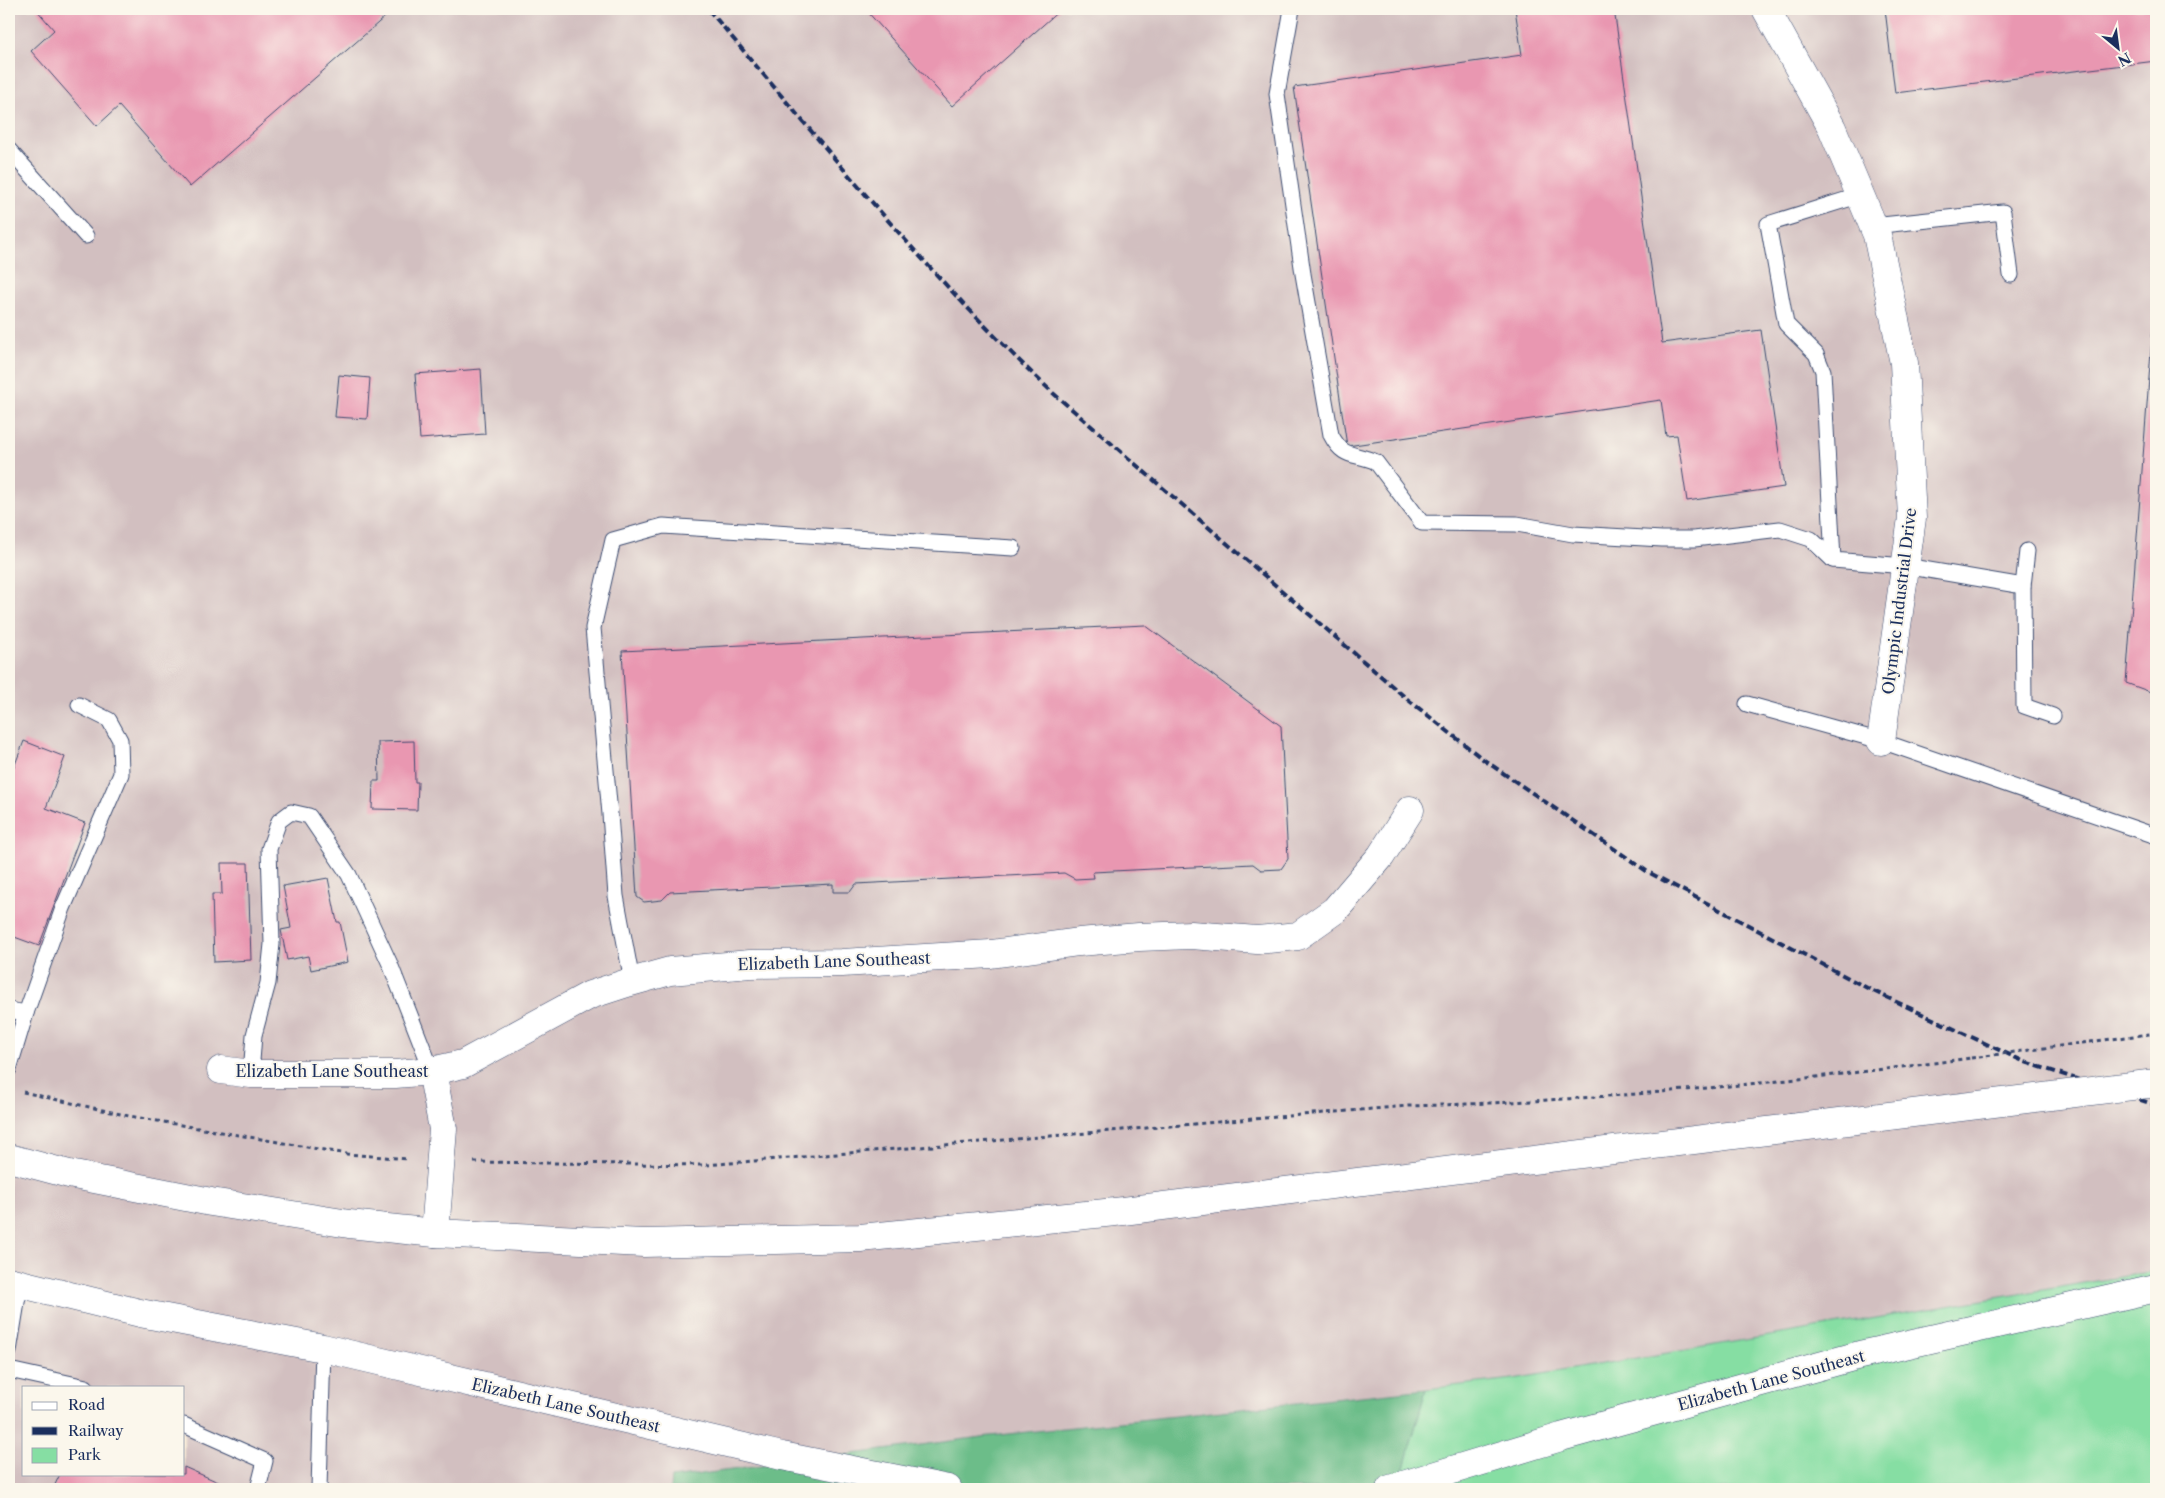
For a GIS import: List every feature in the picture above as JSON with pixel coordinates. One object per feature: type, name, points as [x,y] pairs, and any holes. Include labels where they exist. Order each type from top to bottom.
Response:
[{"type":"street","name":"Olympic Industrial Drive","points":[[1766,9],[1832,128],[1877,235],[1904,363],[1912,518],[1881,742]]},
{"type":"street","name":"Elizabeth Lane Southeast","points":[[221,1070],[251,1074],[395,1074],[432,1072],[463,1064],[590,996],[632,981],[670,971],[750,964],[842,963],[990,954],[1079,942],[1139,937],[1191,935],[1256,940],[1298,936],[1335,910],[1381,856],[1410,810]]},
{"type":"street","points":[[432,1072],[443,1129],[435,1233]]},
{"type":"street","points":[[9,1158],[69,1174],[211,1202],[349,1224],[435,1233],[644,1242],[860,1238],[1115,1212],[2156,1083]]},
{"type":"street","name":"Elizabeth Lane Southeast","points":[[14,1283],[140,1313],[323,1348],[782,1456],[948,1489]]},
{"type":"street","name":"Elizabeth Lane Southeast","points":[[1390,1489],[1561,1437],[1860,1355],[2156,1288]]},
{"type":"lane","points":[[1292,9],[1277,94],[1303,274],[1331,435],[1338,448],[1350,455],[1365,457],[1376,462],[1422,524],[1517,524],[1573,534],[1662,539],[1694,539],[1780,529],[1812,539],[1833,560],[1905,566],[2023,586]]},
{"type":"lane","points":[[9,150],[86,236]]},
{"type":"lane","points":[[1833,560],[1824,371],[1816,354],[1786,324],[1768,224],[1861,195]]},
{"type":"lane","points":[[1873,226],[2003,212],[2011,275]]},
{"type":"lane","points":[[632,981],[616,896],[593,628],[613,540],[663,526],[1014,548]]},
{"type":"lane","points":[[2027,551],[2023,586],[2024,706],[2053,716]]},
{"type":"lane","points":[[1747,704],[1881,742],[2156,836]]},
{"type":"lane","points":[[9,1069],[26,1013],[63,908],[121,774],[120,740],[109,720],[79,705]]},
{"type":"lane","points":[[251,1074],[254,1034],[268,983],[272,944],[268,849],[279,821],[291,812],[309,816],[349,875],[390,964],[432,1072]]},
{"type":"lane","points":[[9,1010],[26,1013]]},
{"type":"lane","points":[[9,1351],[14,1283]]},
{"type":"lane","points":[[319,1489],[323,1348]]},
{"type":"lane","points":[[9,1370],[81,1386]]},
{"type":"lane","points":[[185,1425],[265,1460],[258,1489]]},
{"type":"path","points":[[18,1091],[129,1116],[347,1154],[440,1161],[706,1165],[1408,1106],[1690,1090],[1839,1075],[2156,1033]]},
{"type":"shaded area","points":[[9,9],[2156,9],[2156,1271],[1513,1379],[981,1437],[671,1478],[670,1489],[9,1489]]},
{"type":"green space","points":[[2156,1271],[2156,1489],[1398,1489],[1426,1389],[1513,1379]]},
{"type":"green space","points":[[1426,1389],[1398,1489],[670,1489],[671,1478],[981,1437]]},
{"type":"building","points":[[36,9],[394,9],[190,187],[119,106],[97,126],[31,51],[54,30]]},
{"type":"building","points":[[865,9],[1061,9],[952,106]]},
{"type":"building","points":[[1515,9],[1614,9],[1662,343],[1761,330],[1784,487],[1687,501],[1677,435],[1666,436],[1661,400],[1347,446],[1294,87],[1522,55]]},
{"type":"building","points":[[1885,9],[2156,9],[2156,61],[1895,93]]},
{"type":"building","points":[[2156,298],[2156,694],[2126,683]]},
{"type":"building","points":[[481,369],[485,434],[420,439],[415,374]]},
{"type":"building","points":[[339,375],[370,378],[367,419],[335,417]]},
{"type":"building","points":[[1145,625],[1281,726],[1288,859],[1281,869],[1261,870],[1253,864],[1093,872],[1094,878],[1075,879],[1064,873],[856,884],[850,892],[833,892],[833,884],[670,892],[662,900],[644,902],[637,897],[622,651]]},
{"type":"building","points":[[24,741],[65,757],[46,808],[85,823],[39,946],[9,935],[9,774],[11,775]]},
{"type":"building","points":[[414,741],[415,782],[418,782],[417,810],[372,809],[373,781],[379,781],[378,742]]},
{"type":"building","points":[[221,863],[248,863],[251,960],[214,962],[212,894],[222,894]]},
{"type":"building","points":[[328,878],[348,962],[311,970],[308,956],[287,960],[281,930],[291,928],[283,886]]},
{"type":"building","points":[[185,1467],[234,1489],[53,1489],[59,1476],[185,1476]]},
{"type":"railway","points":[[708,9],[918,254],[962,302],[1053,393],[1406,698],[1484,760],[1648,872],[1871,990],[2025,1062],[2156,1105]]}]
